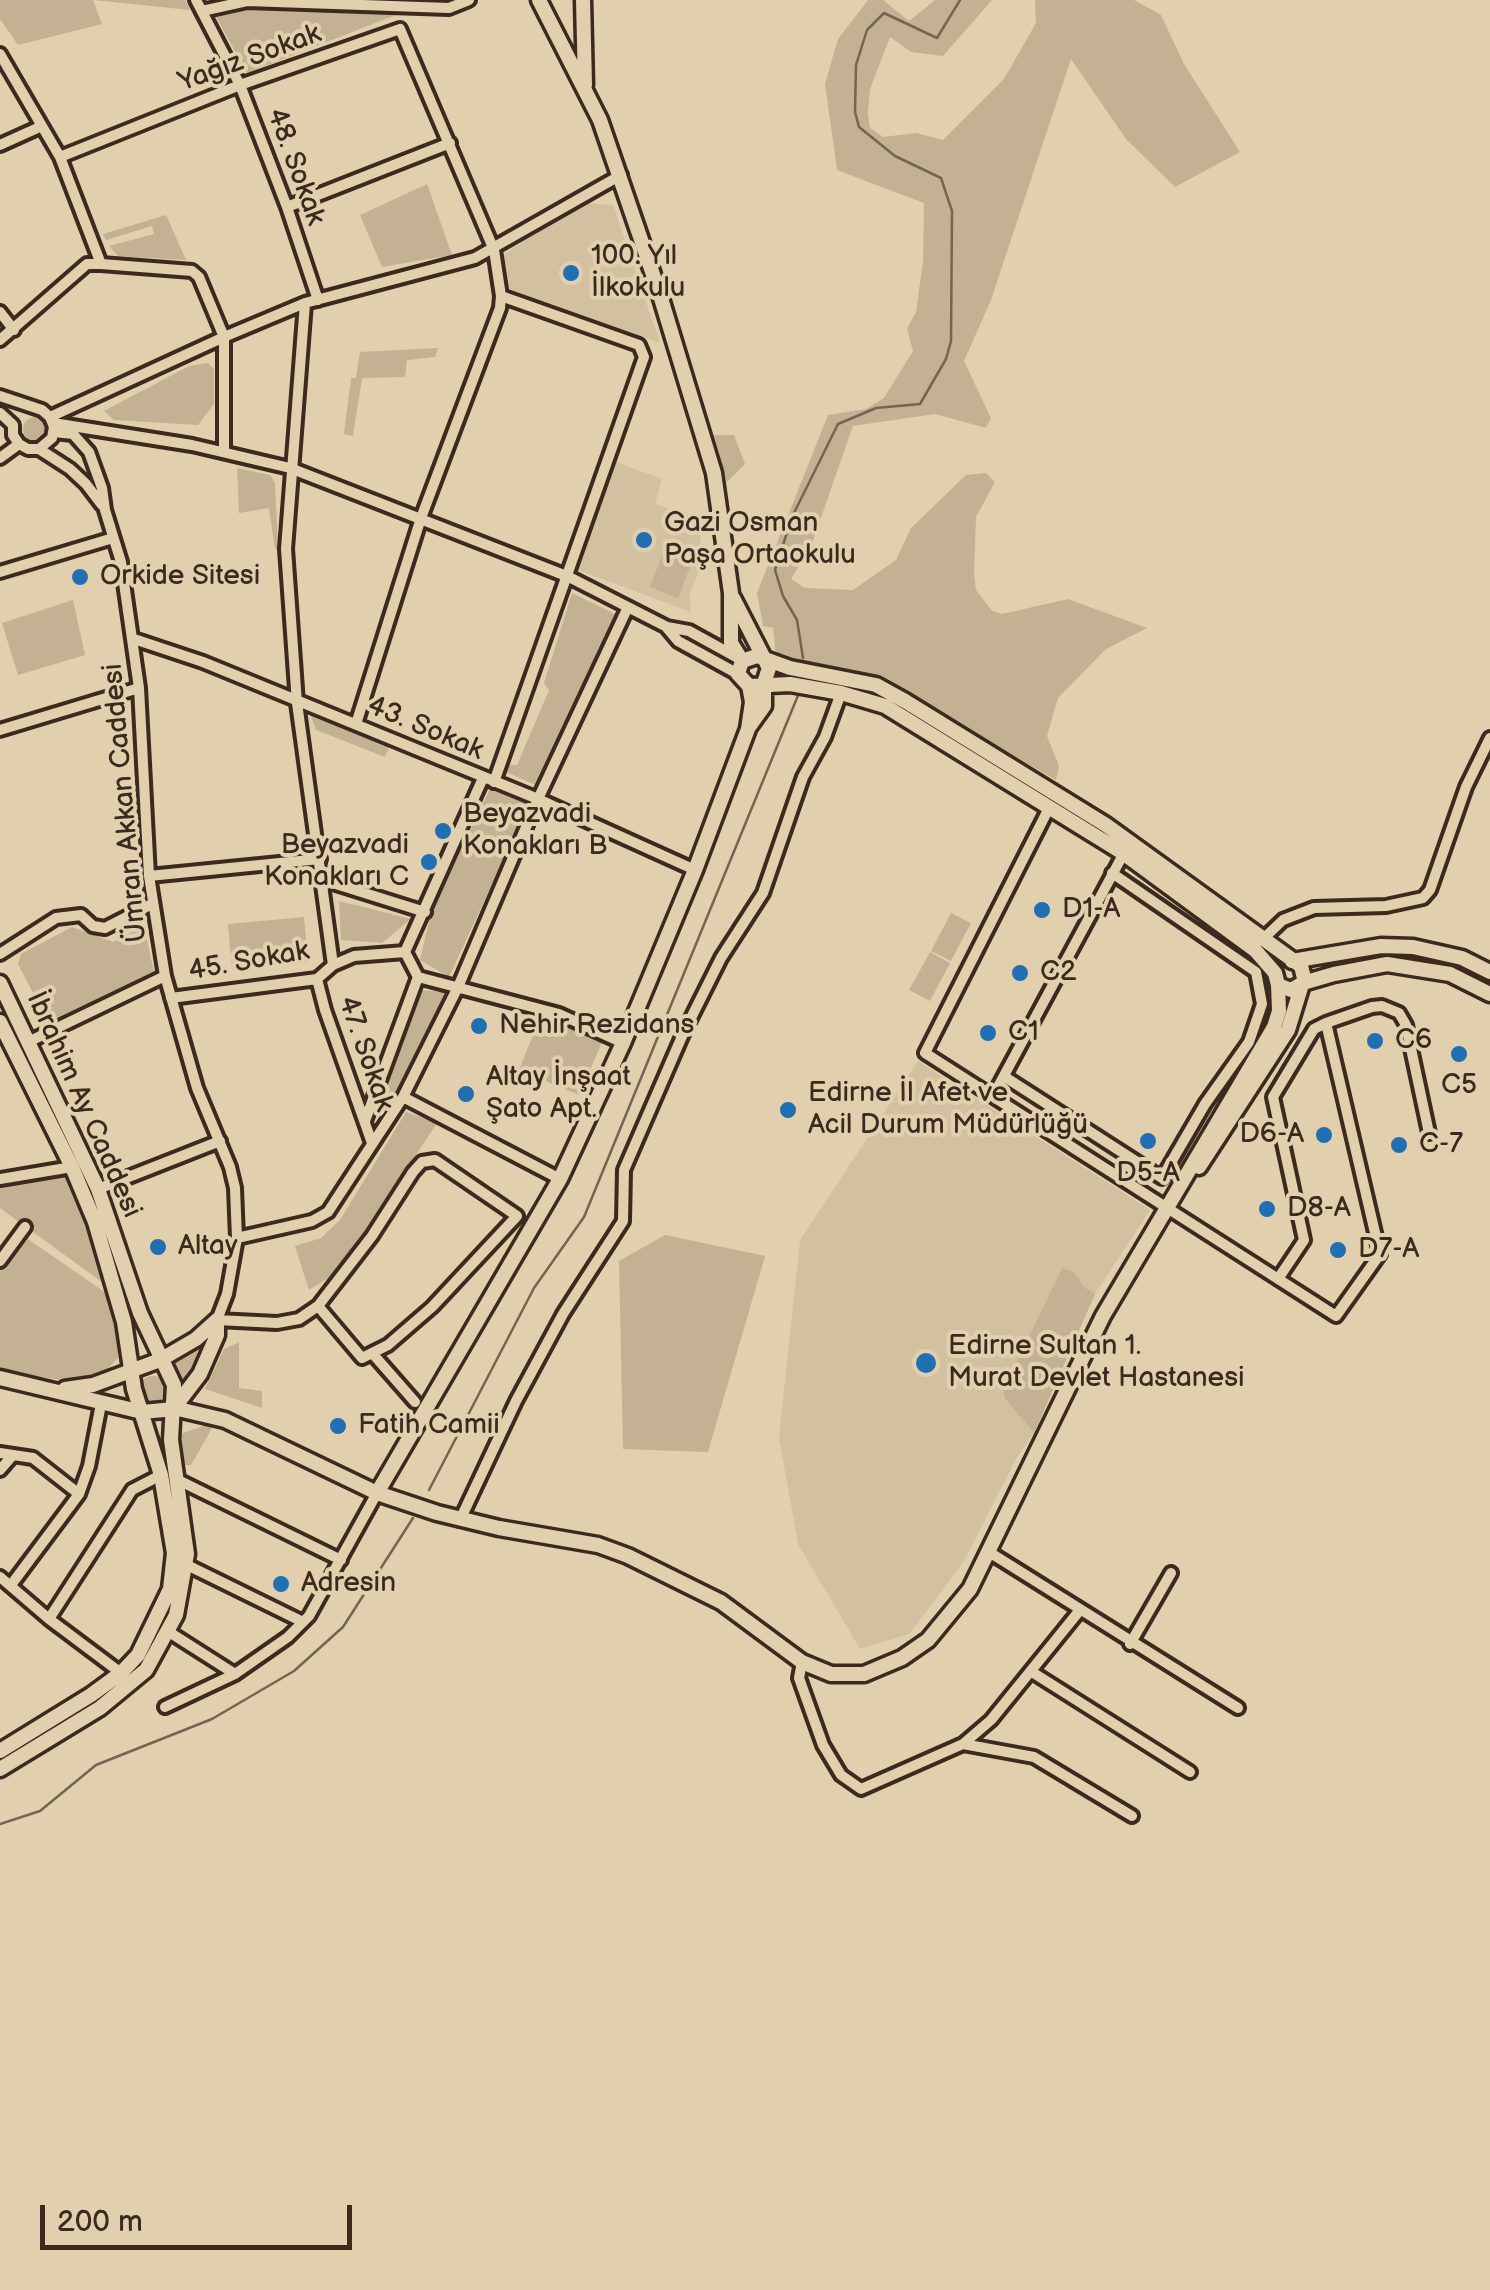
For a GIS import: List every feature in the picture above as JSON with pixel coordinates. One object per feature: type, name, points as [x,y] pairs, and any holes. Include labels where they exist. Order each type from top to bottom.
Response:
[{"type":"main road","points":[[583,0],[585,90]]},
{"type":"main road","points":[[544,3],[621,175],[714,474],[731,593],[731,643],[740,667],[756,685]]},
{"type":"main road","points":[[377,1493],[560,1179],[695,870],[748,729],[756,685],[770,672],[731,593]]},
{"type":"main road","points":[[0,1378],[142,1412],[174,1408],[225,1420],[377,1493],[460,1520],[598,1545],[721,1602],[802,1662],[831,1674],[847,1676],[876,1671],[928,1640],[970,1590],[1103,1316],[1169,1207],[1178,1200],[1288,1030],[1304,971],[1127,847],[876,686],[752,656],[740,667]]},
{"type":"main road","points":[[756,685],[790,684],[886,706],[1050,806],[1127,847],[1255,950],[1277,979],[1291,990],[1360,967],[1387,964],[1450,974],[1490,994]]},
{"type":"main road","points":[[1169,1207],[1170,1198],[1274,1026],[1281,964],[1381,946],[1413,947],[1462,958],[1490,972]]},
{"type":"main road","name":"İbrahim Ay Caddesi","points":[[0,983],[98,1189],[140,1313],[174,1385],[169,1477]]},
{"type":"main road","name":"İbrahim Ay Caddesi","points":[[0,1022],[95,1222],[128,1338],[142,1412]]},
{"type":"main road","points":[[59,1390],[93,1385],[160,1360],[196,1339],[217,1320]]},
{"type":"main road","points":[[174,1408],[200,1374],[217,1335],[217,1320]]},
{"type":"main road","points":[[0,1768],[112,1699],[146,1670],[169,1632],[182,1597],[187,1541],[169,1477],[142,1412]]},
{"type":"main road","points":[[0,1751],[121,1673],[148,1639],[170,1588],[174,1552],[169,1477]]},
{"type":"street","name":"48. Sokak","points":[[196,0],[240,85],[288,207],[312,302]]},
{"type":"street","points":[[202,11],[247,0],[449,8],[468,0]]},
{"type":"street","name":"Yağız Sokak","points":[[60,157],[240,85],[400,28],[494,250],[502,296]]},
{"type":"street","points":[[0,54],[60,157],[101,264]]},
{"type":"street","points":[[0,145],[42,126]]},
{"type":"street","points":[[288,207],[450,143]]},
{"type":"street","points":[[53,424],[224,337],[312,302],[494,250],[621,175]]},
{"type":"street","points":[[0,340],[87,264],[192,271],[199,277],[224,337],[224,452]]},
{"type":"street","points":[[356,724],[421,518],[502,296],[639,345],[644,357],[569,578],[489,780],[405,952]]},
{"type":"street","points":[[312,302],[290,468],[286,550],[297,703],[333,965],[354,956],[405,952]]},
{"type":"street","points":[[0,312],[14,330]]},
{"type":"street","points":[[0,396],[36,408],[53,424],[224,452],[290,468],[569,578],[667,628],[678,641],[740,667]]},
{"type":"street","points":[[36,408],[19,414],[13,425],[18,444],[39,449],[49,443],[53,424]]},
{"type":"street","points":[[0,413],[13,425]]},
{"type":"street","name":"Ümran Akkan Caddesi","points":[[53,424],[73,434],[89,452],[121,562],[140,688],[149,876],[165,976],[197,1088],[235,1188],[237,1238],[217,1320]]},
{"type":"street","points":[[0,458],[18,444]]},
{"type":"street","points":[[39,449],[80,477],[105,510]]},
{"type":"street","points":[[0,572],[113,538]]},
{"type":"street","points":[[237,1238],[322,1218],[337,1201],[403,1096],[458,987],[538,799],[628,607]]},
{"type":"street","name":"43. Sokak","points":[[134,639],[203,662],[356,724],[538,799],[695,870]]},
{"type":"street","points":[[0,730],[140,688]]},
{"type":"street","points":[[460,1520],[544,1349],[623,1221],[624,1170],[683,1034],[722,958],[763,893],[802,777],[825,737],[841,693]]},
{"type":"street","points":[[1262,940],[1283,920],[1314,908],[1386,906],[1422,898],[1430,890],[1466,786],[1490,738]]},
{"type":"street","points":[[1050,806],[925,1054],[1336,1316],[1380,1254],[1326,1022]]},
{"type":"street","points":[[993,1096],[1127,847]]},
{"type":"street","points":[[149,876],[320,860]]},
{"type":"street","points":[[1005,1077],[1162,1178],[1205,1104],[1248,1042],[1262,1004],[1256,972],[1112,873]]},
{"type":"street","points":[[323,880],[425,912]]},
{"type":"street","points":[[0,954],[56,918],[81,915],[93,926],[105,928],[152,904]]},
{"type":"street","points":[[365,1121],[418,977],[405,952]]},
{"type":"street","name":"45. Sokak","points":[[171,998],[317,979],[333,965]]},
{"type":"street","points":[[28,1042],[165,976]]},
{"type":"street","points":[[418,977],[559,1014],[622,1043]]},
{"type":"street","name":"47. Sokak","points":[[317,979],[324,1010],[372,1143]]},
{"type":"street","points":[[1272,1098],[1314,1030],[1326,1022],[1382,1006],[1399,1013],[1406,1026],[1429,1133]]},
{"type":"street","points":[[1253,1085],[1272,1098],[1304,1240],[1278,1279]]},
{"type":"street","points":[[403,1096],[560,1179]]},
{"type":"street","points":[[98,1189],[220,1141]]},
{"type":"street","points":[[217,1320],[300,1320],[318,1306],[422,1162],[435,1160],[517,1216],[432,1307],[388,1345],[362,1358],[318,1306]]},
{"type":"street","points":[[0,1178],[72,1167]]},
{"type":"street","points":[[0,1260],[25,1227]]},
{"type":"street","points":[[372,1353],[415,1402]]},
{"type":"street","points":[[11,1585],[79,1494],[89,1466],[101,1404]]},
{"type":"street","points":[[0,1453],[33,1458],[79,1494]]},
{"type":"street","points":[[0,1470],[13,1455]]},
{"type":"street","points":[[49,1619],[132,1490],[169,1477],[341,1560]]},
{"type":"street","points":[[166,1707],[235,1674],[303,1622],[377,1493]]},
{"type":"street","points":[[989,1552],[1130,1644],[1238,1708]]},
{"type":"street","points":[[187,1565],[303,1622]]},
{"type":"street","points":[[1130,1644],[1171,1573]]},
{"type":"street","points":[[0,1577],[121,1673]]},
{"type":"street","points":[[802,1662],[802,1690],[822,1745],[842,1775],[860,1790],[963,1744],[991,1720],[1080,1610]]},
{"type":"street","points":[[169,1632],[235,1674]]},
{"type":"street","points":[[1032,1672],[1190,1772]]},
{"type":"street","points":[[963,1744],[1034,1756],[1132,1816]]},
{"type":"shaded area","points":[[0,0],[93,0],[102,24],[18,45],[0,19]]},
{"type":"shaded area","points":[[93,0],[185,0],[190,10]]},
{"type":"shaded area","points":[[868,0],[883,0],[909,21],[935,0],[992,0],[943,56],[911,52],[890,37],[870,89],[868,113],[870,128],[883,137],[916,133],[943,140],[1004,79],[1036,23],[1035,0],[1134,0],[1161,15],[1184,64],[1240,152],[1175,187],[1126,139],[1071,59],[991,300],[964,361],[991,418],[986,428],[935,414],[853,426],[811,546],[791,579],[805,588],[853,590],[896,560],[911,528],[966,475],[986,473],[995,482],[976,517],[974,573],[976,590],[992,611],[1002,614],[1068,599],[1147,628],[1106,649],[1058,698],[1047,736],[1059,766],[1056,780],[882,680],[781,661],[776,657],[773,628],[763,626],[757,593],[828,415],[866,409],[884,398],[913,351],[907,329],[916,312],[923,261],[924,203],[837,170],[825,84],[838,39]]},
{"type":"shaded area","points":[[267,3],[396,15],[247,73],[215,15]]},
{"type":"shaded area","points":[[427,184],[452,255],[382,267],[360,215]]},
{"type":"shaded area","name":"100. Yıl İlkokulu","points":[[578,203],[613,205],[660,343],[510,289],[502,256]]},
{"type":"shaded area","points":[[166,215],[186,260],[118,256],[109,246],[154,234],[152,226],[106,240],[103,234]]},
{"type":"shaded area","points":[[438,348],[435,357],[407,360],[405,377],[362,378],[353,436],[344,434],[351,378],[356,378],[360,352]]},
{"type":"shaded area","points":[[208,363],[214,369],[214,404],[198,425],[114,420],[104,411],[189,366]]},
{"type":"shaded area","points":[[35,417],[44,420],[44,438],[35,441],[26,438],[23,429],[26,420]]},
{"type":"shaded area","points":[[714,435],[734,435],[745,464],[727,482]]},
{"type":"shaded area","name":"Gazi Osman Paşa Ortaokulu","points":[[616,462],[662,479],[655,504],[698,518],[703,562],[690,592],[691,612],[578,570]]},
{"type":"shaded area","points":[[237,468],[270,475],[275,483],[278,549],[269,508],[239,513]]},
{"type":"shaded area","points":[[667,543],[695,554],[678,598],[650,587]]},
{"type":"shaded area","points":[[572,593],[615,614],[540,787],[506,772],[510,765],[517,765],[549,690],[544,683]]},
{"type":"shaded area","points":[[73,600],[85,655],[18,675],[2,623]]},
{"type":"shaded area","points":[[310,714],[390,745],[385,757],[316,730]]},
{"type":"shaded area","points":[[490,789],[529,804],[449,977],[420,960],[432,909]]},
{"type":"shaded area","points":[[339,901],[411,919],[382,943],[341,940]]},
{"type":"shaded area","points":[[951,913],[971,923],[951,961],[931,951]]},
{"type":"shaded area","points":[[304,917],[308,962],[232,969],[228,924]]},
{"type":"shaded area","points":[[144,926],[155,977],[51,1028],[18,964],[21,954],[72,927],[113,942]]},
{"type":"shaded area","points":[[930,952],[950,963],[930,1001],[909,990]]},
{"type":"shaded area","points":[[417,990],[449,992],[389,1106],[385,1094]]},
{"type":"shaded area","points":[[540,1018],[603,1040],[579,1095],[519,1070]]},
{"type":"shaded area","name":"Edirne Sultan 1. Murat Devlet Hastanesi","points":[[918,1061],[1150,1210],[1095,1294],[1034,1433],[1017,1457],[963,1563],[909,1634],[860,1649],[798,1544],[779,1437],[800,1240]]},
{"type":"shaded area","points":[[406,1112],[437,1123],[338,1272],[309,1290],[295,1246],[321,1238],[340,1220]]},
{"type":"shaded area","points":[[72,1167],[117,1293],[0,1208],[0,1179]]},
{"type":"shaded area","points":[[665,1235],[765,1256],[708,1452],[623,1449],[619,1261]]},
{"type":"shaded area","points":[[25,1237],[106,1293],[118,1340],[118,1358],[102,1375],[82,1383],[0,1371],[0,1271]]},
{"type":"shaded area","points":[[1062,1268],[1074,1272],[1084,1287],[1095,1294],[1034,1433],[1004,1397],[1004,1389]]},
{"type":"shaded area","points":[[208,1337],[181,1387],[171,1362]]},
{"type":"shaded area","points":[[239,1342],[239,1388],[262,1391],[262,1408],[205,1389],[224,1349]]},
{"type":"shaded area","points":[[153,1376],[163,1380],[167,1390],[163,1400],[153,1404],[143,1400],[139,1390],[143,1380]]},
{"type":"shaded area","points":[[206,1425],[212,1428],[191,1465],[184,1465],[180,1440],[183,1433]]},
{"type":"waterway","points":[[803,658],[797,620],[783,596],[775,570],[792,517],[838,424],[876,408],[920,404],[946,359],[951,341],[952,211],[941,178],[895,156],[859,127],[855,112],[856,65],[867,30],[884,13],[937,38],[960,0]]},
{"type":"waterway","points":[[429,1490],[534,1288],[584,1217],[799,693]]},
{"type":"waterway","points":[[0,1824],[40,1811],[96,1765],[212,1719],[294,1671],[343,1627],[413,1518]]},
{"type":"place","name":"100. Yıl İlkokulu","points":[[571,273]]},
{"type":"place","name":"Gazi Osman Paşa Ortaokulu","points":[[644,540]]},
{"type":"place","name":"Orkide Sitesi","points":[[80,577]]},
{"type":"place","name":"Beyazvadi Konakları B","points":[[443,831]]},
{"type":"place","name":"Beyazvadi Konakları C","points":[[429,862]]},
{"type":"place","name":"D1-A","points":[[1042,910]]},
{"type":"place","name":"C2","points":[[1020,973]]},
{"type":"place","name":"Nehir Rezidans","points":[[479,1026]]},
{"type":"place","name":"C1","points":[[988,1033]]},
{"type":"place","name":"C6","points":[[1375,1041]]},
{"type":"place","name":"C5","points":[[1459,1054]]},
{"type":"place","name":"Altay İnşaat Şato Apt.","points":[[466,1094]]},
{"type":"place","name":"Edirne İl Afet ve Acil Durum Müdürlüğü","points":[[788,1110]]},
{"type":"place","name":"D6-A","points":[[1324,1135]]},
{"type":"place","name":"D5-A","points":[[1148,1141]]},
{"type":"place","name":"C-7","points":[[1399,1145]]},
{"type":"place","name":"D8-A","points":[[1267,1209]]},
{"type":"place","name":"Altay","points":[[158,1247]]},
{"type":"place","name":"D7-A","points":[[1338,1250]]},
{"type":"place","name":"Edirne Sultan 1. Murat Devlet Hastanesi","points":[[926,1363]]},
{"type":"place","name":"Fatih Camii","points":[[338,1426]]},
{"type":"place","name":"Adresin","points":[[281,1584]]}]
